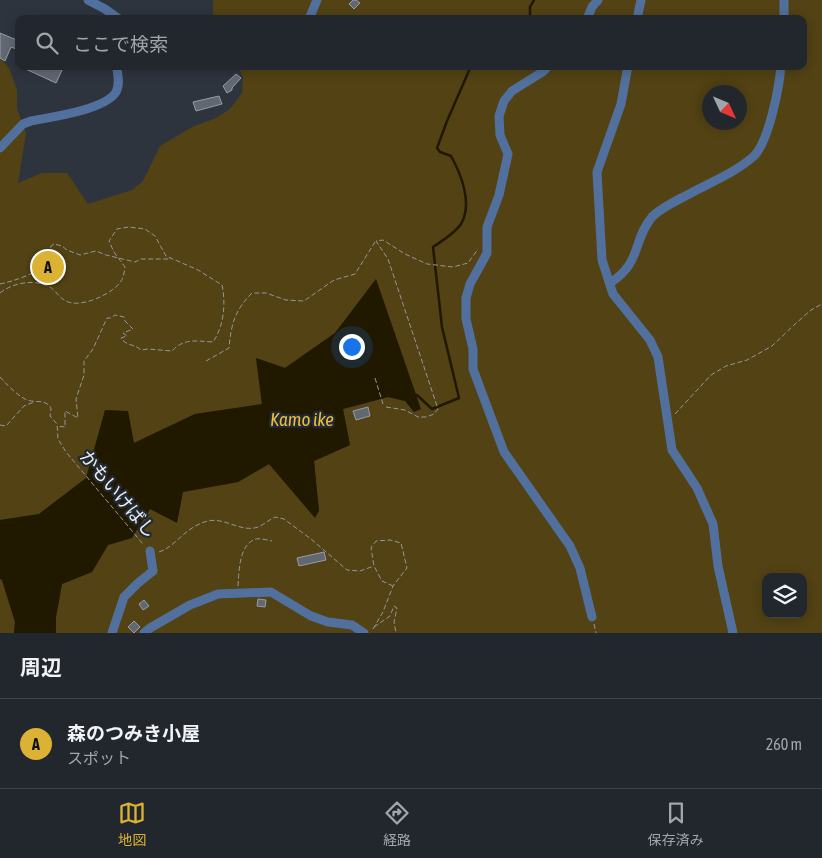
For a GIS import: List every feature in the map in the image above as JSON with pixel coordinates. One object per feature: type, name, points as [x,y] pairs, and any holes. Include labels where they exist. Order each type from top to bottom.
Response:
[{"type":"street","points":[[88,0],[104,15]]},
{"type":"street","points":[[88,0],[112,15]]},
{"type":"street","points":[[311,15],[317,0]]},
{"type":"street","points":[[589,15],[598,0]]},
{"type":"street","points":[[638,15],[641,0]]},
{"type":"street","points":[[784,0],[784,15]]},
{"type":"street","points":[[0,148],[23,124],[86,110],[105,101],[116,92],[119,80],[117,70]]},
{"type":"street","points":[[545,70],[512,91],[504,101],[498,116],[500,135],[508,154],[499,195],[487,227],[488,253],[470,284],[466,298],[466,319],[473,349],[473,369],[504,452],[570,546],[580,568],[592,617]]},
{"type":"street","points":[[627,70],[621,104],[598,172],[602,260],[613,294],[650,340],[658,357],[672,450],[698,488],[713,524],[718,566],[733,633]]},
{"type":"street","points":[[610,283],[628,268],[636,253],[643,231],[653,216],[676,201],[737,169],[754,156],[763,145],[779,89],[781,70]]},
{"type":"street","points":[[112,633],[124,597],[153,571],[150,551]]},
{"type":"street","points":[[144,633],[190,605],[218,594],[271,592],[311,616],[328,622],[352,625],[364,633]]},
{"type":"path","points":[[0,293],[6,288],[34,282],[48,286],[66,301],[82,304],[114,289],[123,280],[125,267],[109,241],[117,229],[129,227],[145,229],[155,236],[166,256],[198,270],[222,285],[224,305],[220,332],[213,342],[194,341],[179,344],[172,351],[142,350],[124,342],[121,338],[127,336],[123,333],[133,329],[125,321],[124,317],[115,315],[111,318],[106,318],[93,349],[84,361],[84,375],[76,399],[78,418],[65,411],[65,427],[58,426],[50,416],[51,408],[49,404],[23,398],[0,377]]},
{"type":"path","points":[[206,361],[229,348],[230,330],[240,305],[252,293],[266,293],[286,300],[304,301],[334,280],[355,274],[376,241],[383,240],[405,254],[427,264],[453,267],[468,263],[477,251],[480,243]]},
{"type":"path","points":[[376,241],[388,259],[438,409],[434,414],[418,417],[405,410],[386,406]]},
{"type":"path","points":[[0,284],[28,275],[42,267],[49,259],[51,246],[54,244],[80,255],[96,251],[134,262],[140,260],[172,259]]},
{"type":"path","points":[[667,424],[711,375],[726,366],[747,360],[772,346],[794,324],[811,310],[822,304]]},
{"type":"path","points":[[375,378],[383,404]]},
{"type":"path","points":[[0,425],[6,426],[24,406],[36,401]]},
{"type":"path","name":"かもいけばし","points":[[58,426],[58,439],[66,452],[150,551]]},
{"type":"path","points":[[150,551],[160,552],[168,548],[185,531],[211,520],[221,520],[241,528],[257,527],[274,517],[284,519],[347,570],[360,571],[374,566]]},
{"type":"path","points":[[237,594],[244,548],[249,542],[258,538],[272,541]]},
{"type":"path","points":[[374,628],[383,612],[393,586],[407,568],[401,543],[390,540],[376,541],[371,548],[374,566],[382,581],[393,586]]},
{"type":"path","points":[[369,633],[390,616],[394,606],[397,608],[394,622],[396,633]]},
{"type":"shaded area","points":[[213,0],[822,0],[822,633],[56,633],[56,617],[62,584],[92,572],[108,545],[132,538],[150,508],[183,492],[238,482],[269,464],[319,511],[314,461],[350,445],[343,409],[388,397],[405,401],[414,412],[376,279],[335,333],[285,368],[256,359],[262,404],[195,414],[134,443],[39,514],[0,520],[0,58],[9,68],[17,90],[17,109],[26,133],[18,183],[42,173],[67,173],[88,204],[132,190],[143,181],[160,146],[192,127],[216,118],[230,109],[242,93],[243,77],[240,70],[807,70],[807,15],[213,15]]},
{"type":"shaded area","points":[[0,579],[2,580],[15,622],[14,633],[0,633]]},
{"type":"water","name":"Kamo ike","points":[[376,279],[421,409],[414,412],[405,401],[388,397],[343,409],[350,445],[314,461],[319,511],[315,518],[269,464],[238,482],[183,492],[177,523],[150,509],[132,538],[108,545],[92,572],[62,584],[56,617],[56,633],[14,633],[15,622],[2,580],[0,579],[0,520],[39,514],[86,478],[105,410],[128,411],[134,443],[195,414],[262,404],[256,358],[285,368],[335,333]]},
{"type":"building","points":[[353,0],[360,3],[354,9],[349,4]]},
{"type":"building","points":[[0,33],[15,39],[15,48],[11,47],[5,61],[0,58]]},
{"type":"building","points":[[28,70],[62,70],[56,83]]},
{"type":"building","points":[[236,74],[241,78],[232,90],[227,93],[223,86]]},
{"type":"building","points":[[219,96],[222,104],[196,111],[193,102]]},
{"type":"building","points":[[368,407],[370,416],[356,420],[353,411]]},
{"type":"building","points":[[324,552],[326,560],[299,566],[297,558]]},
{"type":"building","points":[[258,599],[266,600],[265,607],[257,606]]},
{"type":"building","points":[[144,600],[149,606],[143,610],[139,604]]},
{"type":"building","points":[[134,621],[140,627],[134,633],[128,627]]},
{"type":"waterway","points":[[530,15],[530,7],[534,0]]},
{"type":"waterway","points":[[414,395],[417,395],[432,409],[459,398],[442,327],[433,247],[448,237],[461,224],[466,207],[462,180],[451,156],[440,152],[437,148],[469,70]]},
{"type":"place","name":"森のつみき小屋","points":[[48,267]]}]
